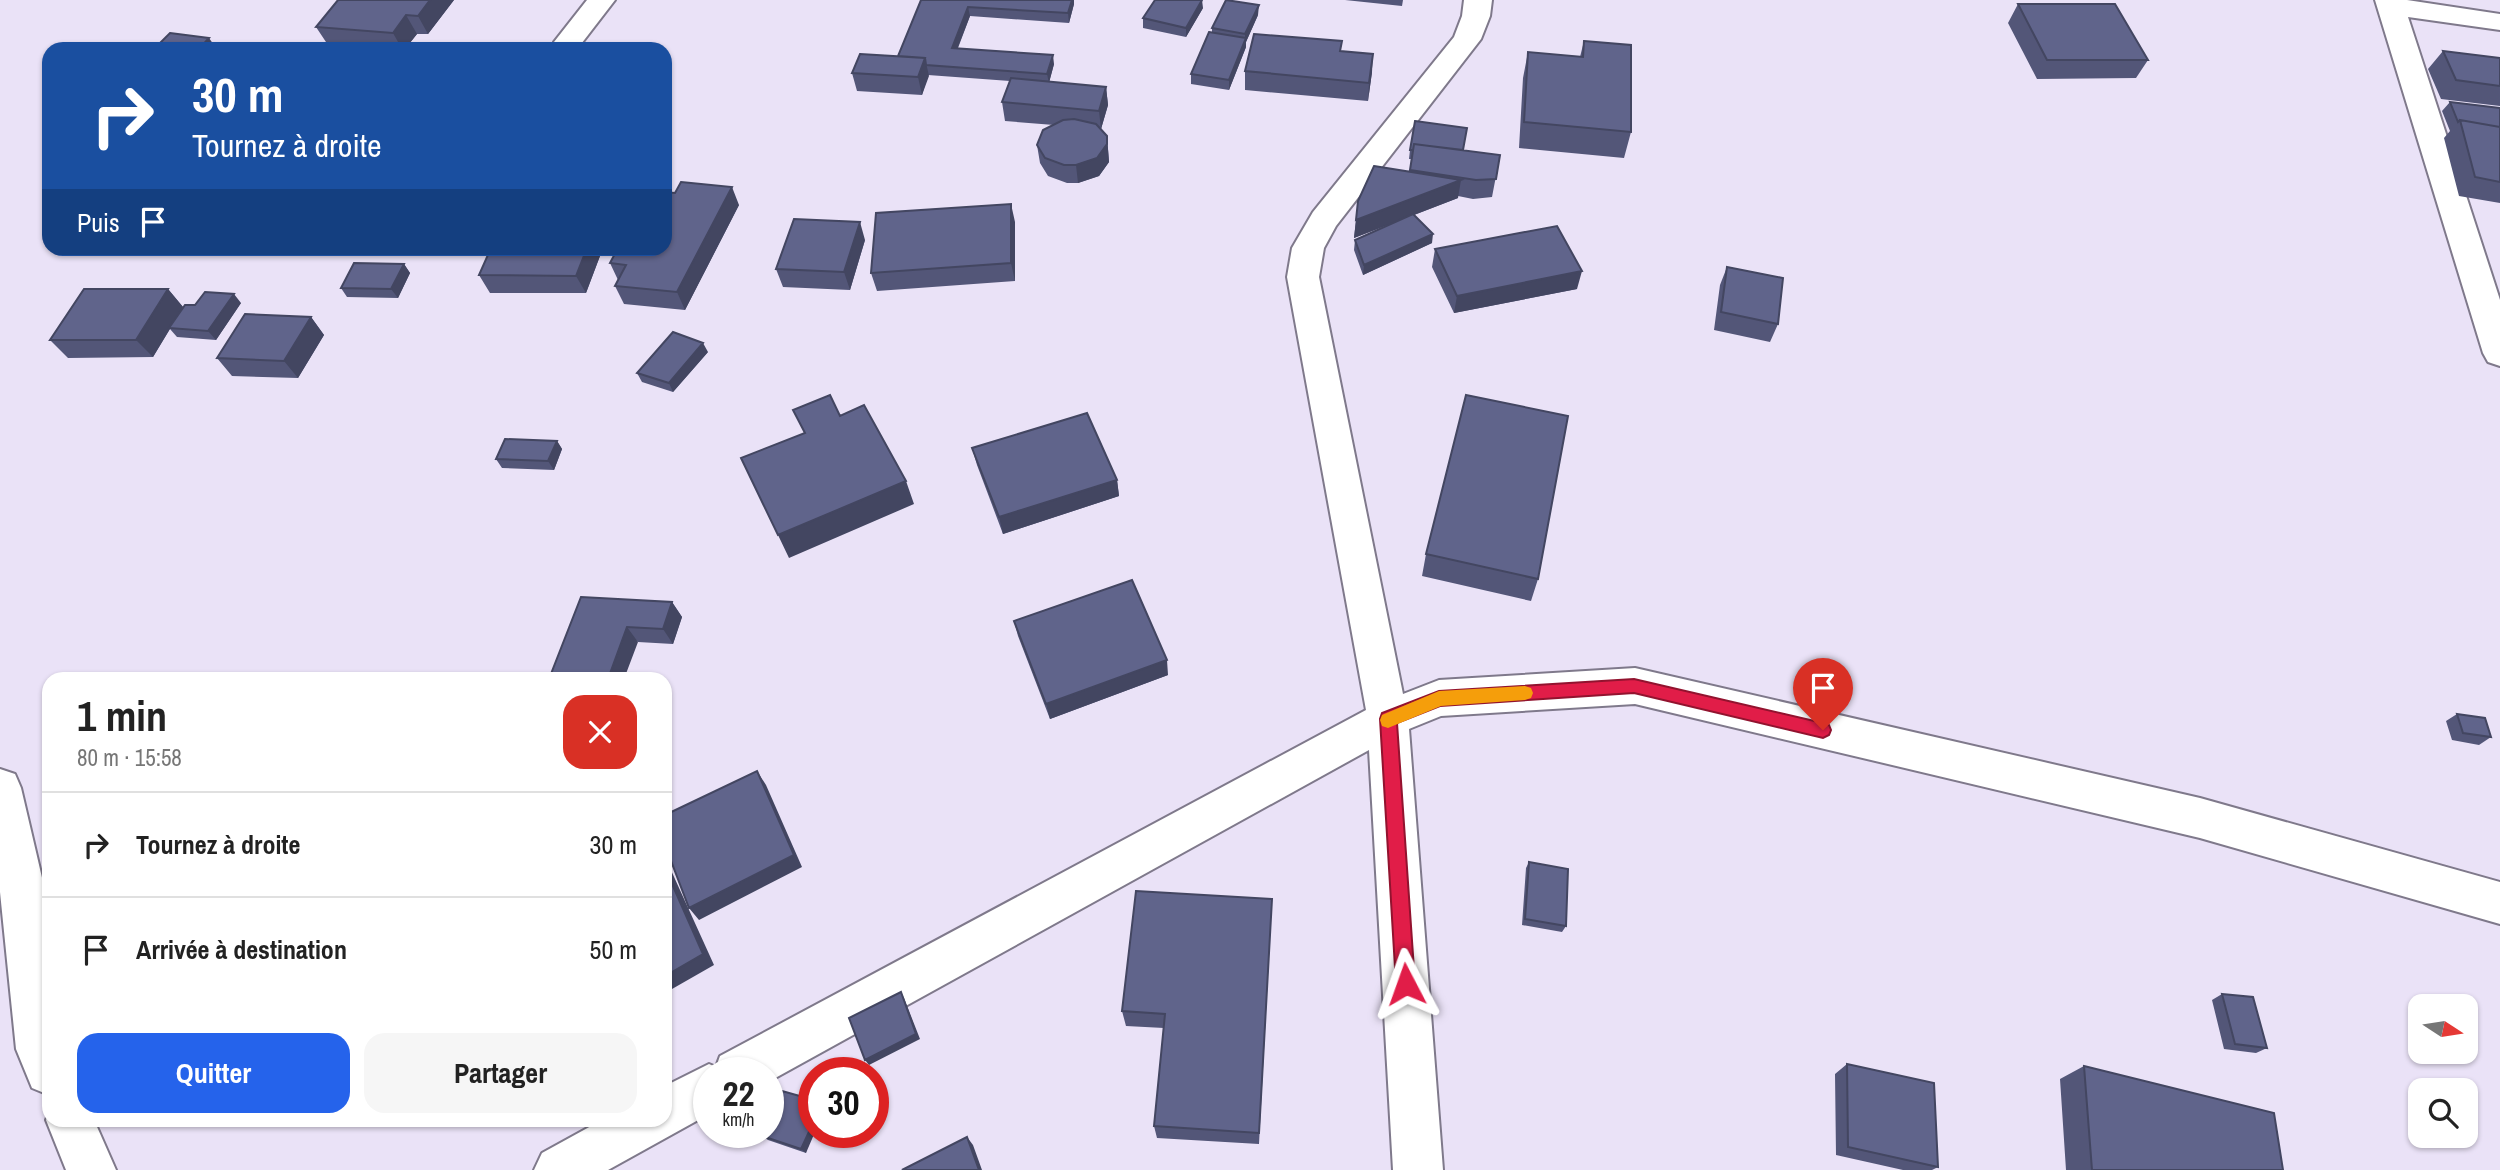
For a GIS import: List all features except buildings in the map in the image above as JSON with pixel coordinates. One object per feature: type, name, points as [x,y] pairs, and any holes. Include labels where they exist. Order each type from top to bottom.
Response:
[{"type":"street","points":[[568,42],[601,0]]},
{"type":"street","points":[[1418,1170],[1388,719],[1303,277],[1308,248],[1324,220],[1467,39],[1476,16],[1478,0]]},
{"type":"street","points":[[2500,22],[2390,3],[2500,353]]},
{"type":"street","points":[[766,1057],[1388,719],[1439,698],[1634,686],[2200,818],[2500,903]]},
{"type":"street","points":[[1,797],[21,883],[42,1027]]},
{"type":"street","points":[[672,1108],[693,1097]]},
{"type":"street","points":[[73,1127],[91,1170]]},
{"type":"street","points":[[559,1170],[638,1127]]},
{"type":"slow traffic","points":[[1388,720],[1439,698],[1525,693]]},
{"type":"route","points":[[1406,984],[1388,719],[1439,698],[1634,686],[1823,730]]}]
